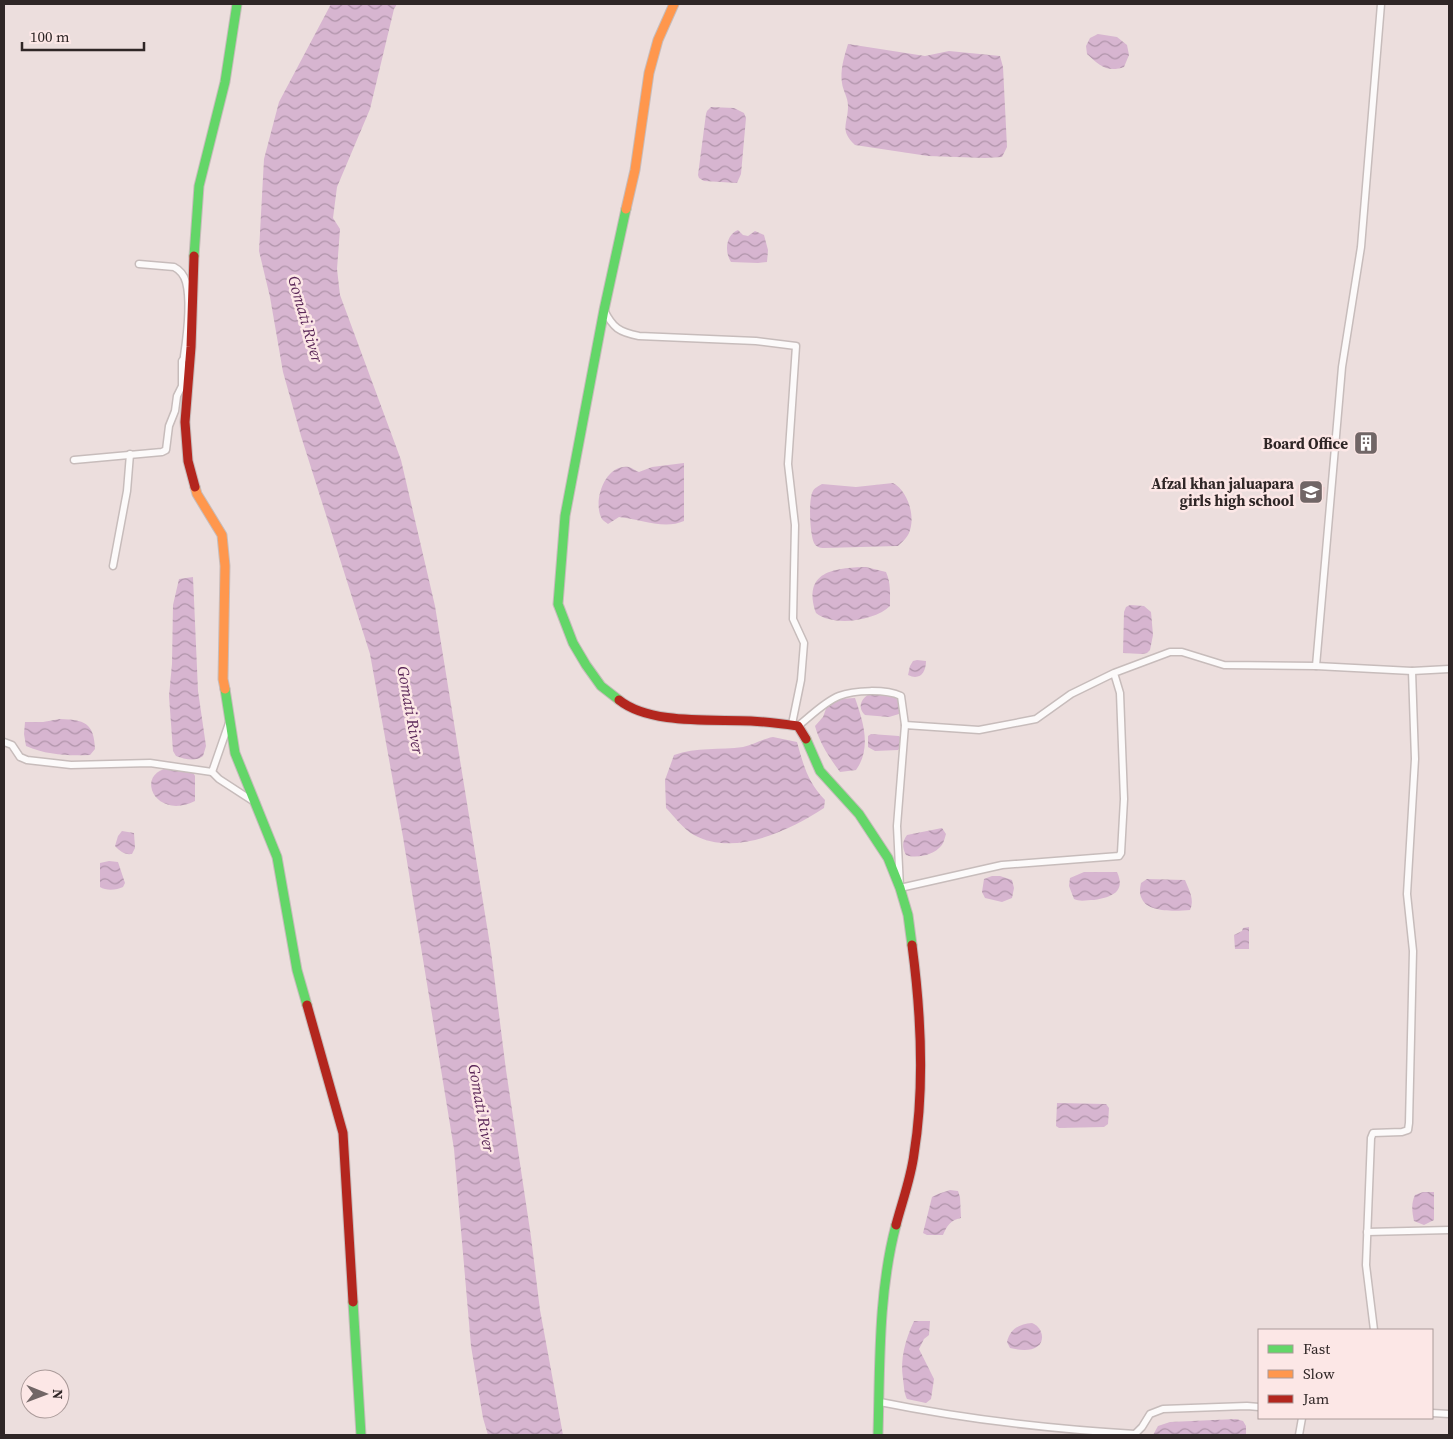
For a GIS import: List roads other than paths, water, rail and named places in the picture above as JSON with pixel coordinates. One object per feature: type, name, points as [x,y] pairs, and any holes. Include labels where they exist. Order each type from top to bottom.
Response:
[{"type":"main road","points":[[237,4],[225,82],[198,186],[191,348],[185,422],[188,461],[198,494],[222,535],[225,566],[223,679],[235,753],[277,857],[297,970],[343,1133],[361,1435]]},
{"type":"main road","points":[[674,4],[658,40],[649,73],[635,170],[604,310],[565,516],[558,604],[573,643],[601,686],[627,708],[662,718],[754,721],[795,725],[804,734],[820,771],[859,814],[888,858],[900,888],[908,915],[914,968],[921,1072],[920,1111],[914,1157],[890,1248],[883,1291],[878,1435]]},
{"type":"street","points":[[1316,666],[1342,367],[1361,247],[1381,4]]},
{"type":"street","points":[[74,460],[166,450],[169,426],[175,411],[177,396],[182,386],[182,362],[186,341],[186,282],[184,276],[174,266],[139,264]]},
{"type":"street","points":[[604,310],[615,327],[631,335],[756,341],[796,346],[788,464],[795,525],[793,620],[804,643],[795,725]]},
{"type":"street","points":[[184,357],[191,348]]},
{"type":"street","points":[[113,566],[127,490],[130,454]]},
{"type":"street","points":[[905,725],[979,730],[1036,719],[1071,694],[1114,674],[1170,652],[1182,652],[1224,666],[1449,669]]},
{"type":"street","points":[[1374,1329],[1366,1265],[1371,1138],[1374,1133],[1408,1130],[1409,1123],[1413,951],[1407,894],[1415,759],[1412,670]]},
{"type":"street","points":[[795,725],[839,696],[858,692],[886,692],[901,696],[905,725],[897,826],[900,888],[1002,865],[1119,856],[1121,853],[1123,786],[1120,693],[1114,674]]},
{"type":"street","points":[[212,772],[230,719]]},
{"type":"street","points":[[4,742],[12,745],[20,757],[27,760],[71,765],[150,763],[212,772],[219,780],[256,803]]},
{"type":"street","points":[[1367,1232],[1449,1230]]},
{"type":"street","points":[[880,1402],[941,1414],[1084,1431],[1135,1434],[1150,1414],[1163,1409],[1258,1407]]},
{"type":"street","points":[[1433,1413],[1449,1414]]},
{"type":"street","points":[[1300,1435],[1302,1419]]},
{"type":"water","name":"Gomati River","points":[[331,4],[397,4],[394,9],[370,109],[337,187],[333,218],[340,229],[337,269],[340,295],[401,460],[435,606],[491,951],[540,1310],[563,1435],[488,1435],[483,1418],[471,1346],[454,1149],[403,837],[370,654],[301,436],[283,372],[270,297],[259,251],[264,159],[279,102]]},
{"type":"water","points":[[1098,34],[1117,37],[1127,45],[1129,55],[1124,67],[1113,69],[1104,67],[1087,54],[1086,46],[1090,38]]},
{"type":"water","points":[[848,44],[925,56],[949,51],[1000,56],[1003,67],[1007,147],[1002,157],[928,156],[855,145],[850,140],[846,131],[848,103],[842,78]]},
{"type":"water","points":[[711,107],[734,108],[744,113],[746,118],[741,174],[737,183],[704,181],[699,178],[706,114]]},
{"type":"water","points":[[738,230],[743,235],[748,236],[755,231],[764,235],[768,250],[767,262],[731,262],[727,253],[727,244],[734,232]]},
{"type":"water","points":[[684,463],[684,521],[660,524],[619,517],[608,524],[602,520],[599,512],[600,494],[607,477],[613,471],[621,467],[629,467],[639,472],[652,467]]},
{"type":"water","points":[[893,483],[903,492],[909,505],[912,520],[908,535],[898,546],[824,548],[818,547],[815,544],[811,533],[810,509],[811,495],[815,488],[822,484],[856,487]]},
{"type":"water","points":[[866,567],[886,572],[889,584],[890,606],[874,615],[854,620],[833,620],[816,613],[813,588],[817,580],[832,571]]},
{"type":"water","points":[[193,577],[198,691],[206,746],[203,756],[200,758],[186,759],[176,756],[173,751],[169,696],[172,664],[173,605],[179,579]]},
{"type":"water","points":[[1130,605],[1144,606],[1151,612],[1153,635],[1150,650],[1147,653],[1123,653],[1124,612],[1126,607]]},
{"type":"water","points":[[913,661],[926,661],[925,669],[919,676],[912,677],[908,675],[910,666]]},
{"type":"water","points":[[871,693],[886,694],[896,698],[899,701],[899,714],[889,717],[865,715],[861,709],[861,703]]},
{"type":"water","points":[[855,698],[863,725],[864,753],[856,770],[840,772],[819,739],[815,726],[823,717],[827,706],[839,699]]},
{"type":"water","points":[[60,719],[75,720],[86,724],[90,728],[95,749],[90,755],[58,754],[26,746],[25,722],[43,722]]},
{"type":"water","points":[[871,734],[899,736],[902,746],[898,750],[875,751],[868,747],[868,736]]},
{"type":"water","points":[[773,737],[797,742],[810,780],[825,800],[824,808],[795,825],[778,832],[743,842],[726,843],[710,841],[690,833],[666,808],[665,780],[674,755],[699,750],[743,747]]},
{"type":"water","points":[[164,769],[193,772],[195,776],[195,801],[182,805],[170,805],[161,802],[155,796],[151,788],[152,780],[156,774]]},
{"type":"water","points":[[942,828],[946,834],[943,843],[934,852],[915,857],[906,855],[903,845],[907,835]]},
{"type":"water","points":[[122,831],[134,833],[135,848],[132,854],[124,853],[115,846],[118,836]]},
{"type":"water","points":[[118,862],[125,883],[123,887],[111,890],[100,887],[100,863]]},
{"type":"water","points":[[1084,872],[1117,872],[1120,884],[1118,889],[1112,895],[1101,899],[1084,901],[1074,899],[1069,886],[1070,878]]},
{"type":"water","points":[[1000,876],[1012,880],[1014,888],[1012,898],[1002,902],[985,898],[982,892],[984,879]]},
{"type":"water","points":[[1147,879],[1185,880],[1192,899],[1190,910],[1163,910],[1145,904],[1141,897],[1140,889],[1141,883]]},
{"type":"water","points":[[1249,927],[1249,949],[1235,949],[1234,935],[1242,931],[1243,928]]},
{"type":"water","points":[[1057,1103],[1106,1104],[1109,1108],[1108,1124],[1104,1127],[1059,1128],[1056,1126]]},
{"type":"water","points":[[950,1190],[958,1191],[961,1218],[949,1224],[943,1235],[927,1235],[923,1233],[932,1197]]},
{"type":"water","points":[[1423,1192],[1434,1192],[1434,1220],[1424,1225],[1414,1221],[1412,1208],[1415,1195]]},
{"type":"water","points":[[914,1321],[930,1321],[929,1335],[924,1339],[919,1349],[934,1379],[931,1399],[926,1403],[907,1399],[904,1389],[903,1357]]},
{"type":"water","points":[[1032,1323],[1038,1327],[1042,1336],[1038,1346],[1028,1350],[1010,1348],[1007,1342],[1010,1334],[1019,1326]]},
{"type":"water","points":[[1236,1419],[1243,1421],[1246,1426],[1246,1435],[1153,1435],[1158,1426],[1170,1422]]},
{"type":"place","name":"Board Office","points":[[1366,443]]},
{"type":"place","name":"Afzal khan jaluapara girls high school","points":[[1311,492]]}]
